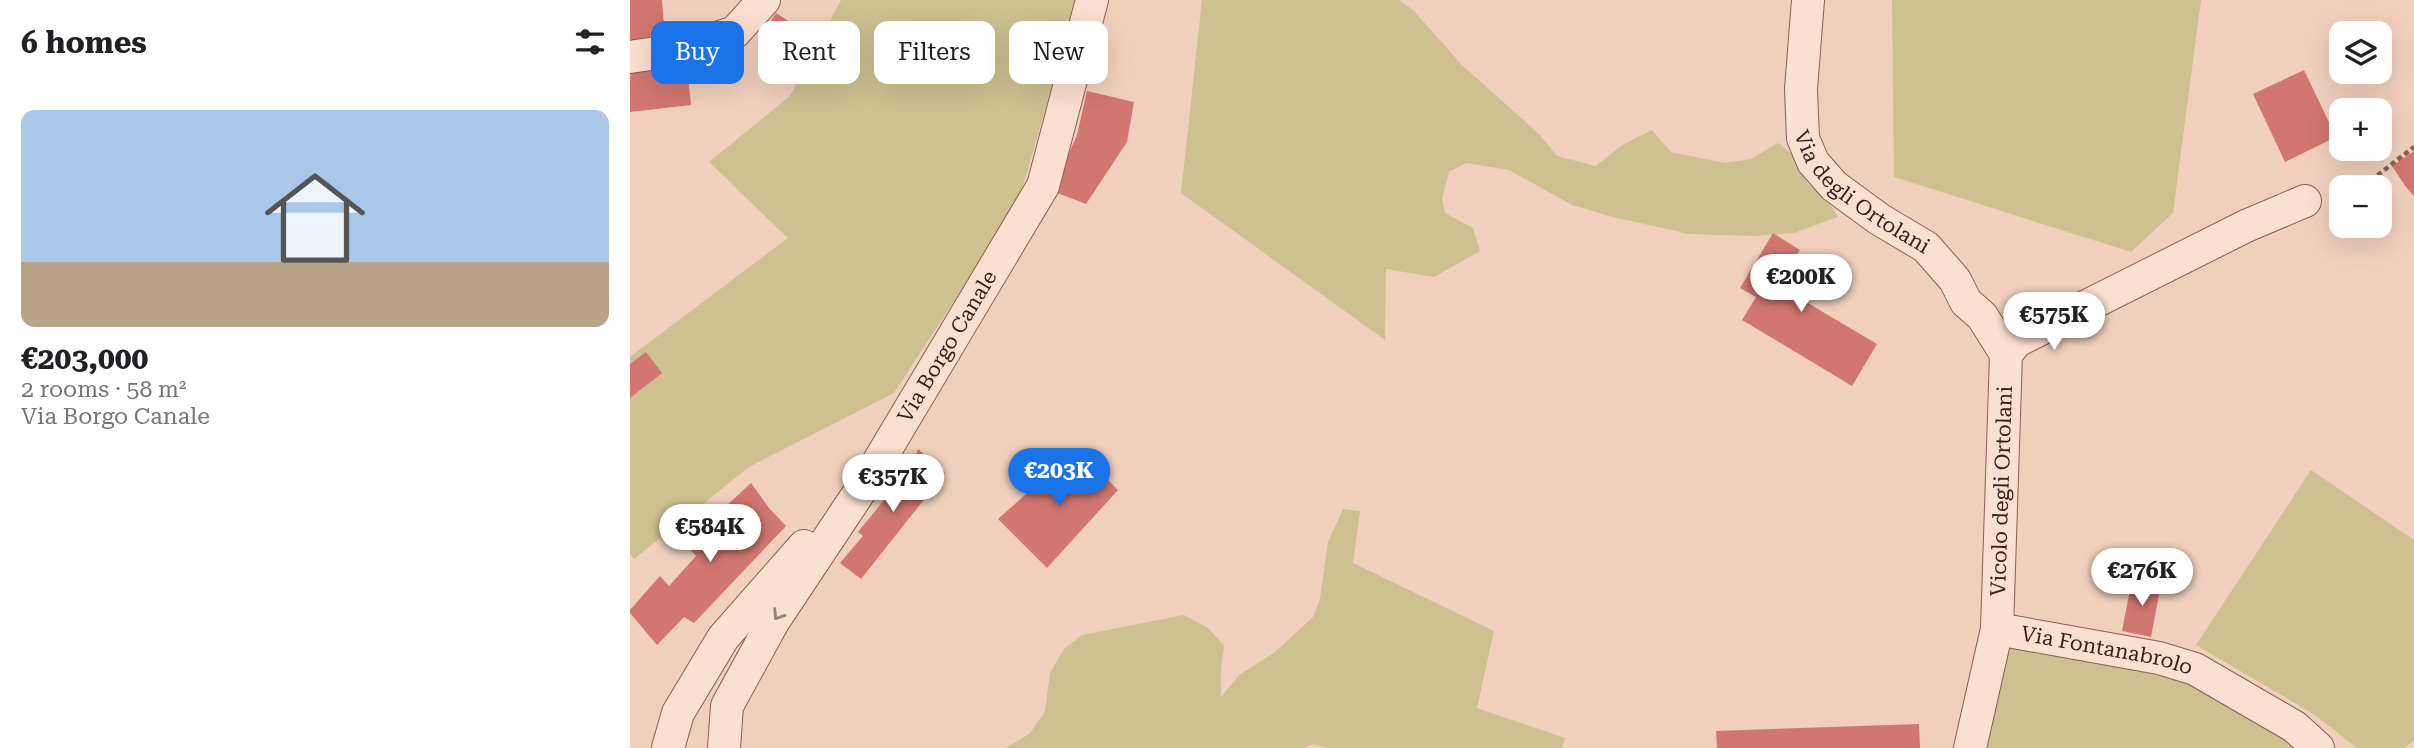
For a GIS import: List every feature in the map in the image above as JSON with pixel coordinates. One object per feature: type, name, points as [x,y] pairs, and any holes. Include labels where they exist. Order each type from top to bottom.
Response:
[{"type":"street","points":[[630,57],[684,49],[735,32],[764,0]]},
{"type":"street","name":"Via Borgo Canale","points":[[724,748],[727,706],[773,622],[870,476],[1043,187],[1092,0]]},
{"type":"street","name":"Via degli Ortolani","points":[[1808,0],[1801,89],[1803,138],[1813,162],[1834,186],[1879,219],[1926,247],[1955,280],[1966,302],[1982,316],[2006,354]]},
{"type":"street","points":[[2006,354],[2017,341],[2246,226],[2305,201]]},
{"type":"street","name":"Vicolo degli Ortolani","points":[[1997,629],[2006,354]]},
{"type":"street","points":[[668,748],[677,713],[723,638],[870,476]]},
{"type":"street","name":"Via Fontanabrolo","points":[[1970,748],[1997,629],[2160,658],[2195,669],[2295,727],[2318,748]]},
{"type":"path","points":[[2378,175],[2414,147]]},
{"type":"shaded area","points":[[841,0],[1077,0],[1071,21],[1009,21],[1009,84],[1053,84],[1018,203],[894,393],[749,467],[634,559],[630,554],[630,357],[788,238],[709,162],[790,96],[796,84],[860,84],[860,21],[830,21]]},
{"type":"shaded area","points":[[1202,0],[1399,0],[1413,10],[1462,65],[1540,135],[1557,156],[1596,166],[1622,145],[1652,130],[1671,152],[1725,163],[1751,159],[1778,143],[1797,158],[1807,183],[1826,198],[1838,217],[1794,233],[1755,236],[1689,234],[1572,205],[1509,170],[1466,163],[1449,172],[1442,198],[1445,213],[1473,228],[1480,251],[1434,277],[1386,269],[1385,340],[1181,193]]},
{"type":"shaded area","points":[[1892,0],[2201,0],[2173,213],[2131,252],[1894,177]]},
{"type":"shaded area","points":[[2311,470],[2414,540],[2414,740],[2405,748],[2357,748],[2315,715],[2196,645]]},
{"type":"shaded area","points":[[1343,509],[1360,511],[1353,563],[1494,631],[1477,708],[1565,738],[1562,748],[1328,748],[1313,744],[1304,748],[1006,748],[1029,734],[1045,712],[1050,673],[1064,649],[1082,635],[1184,615],[1208,628],[1224,646],[1221,697],[1239,675],[1274,653],[1313,617],[1320,599],[1328,542]]},
{"type":"shaded area","points":[[2011,640],[2190,680],[2301,748],[1978,748]]},
{"type":"building","points":[[630,0],[662,0],[664,21],[651,21],[651,41],[630,44]]},
{"type":"building","points":[[776,13],[788,21],[771,21]]},
{"type":"building","points":[[651,69],[651,84],[689,84],[691,105],[630,112],[630,71]]},
{"type":"building","points":[[2304,70],[2329,122],[2329,140],[2285,162],[2253,94]]},
{"type":"building","points":[[1087,91],[1134,102],[1127,142],[1086,204],[1052,191],[1077,135]]},
{"type":"building","points":[[2414,151],[2414,196],[2392,166]]},
{"type":"building","points":[[1773,233],[1800,250],[1793,260],[1821,277],[1806,302],[1877,344],[1852,386],[1742,320],[1756,297],[1740,288]]},
{"type":"building","points":[[646,352],[662,373],[630,398],[630,364]]},
{"type":"building","points":[[918,449],[945,473],[861,579],[840,563],[863,536],[858,532],[912,466]]},
{"type":"building","points":[[1077,449],[1118,490],[1047,568],[998,519]]},
{"type":"building","points":[[751,483],[786,526],[694,623],[684,617],[657,645],[630,610],[660,576],[669,586],[696,556],[685,544]]},
{"type":"building","points":[[2132,579],[2161,584],[2151,637],[2122,631]]},
{"type":"building","points":[[1919,724],[1920,748],[1717,748],[1716,731]]}]
